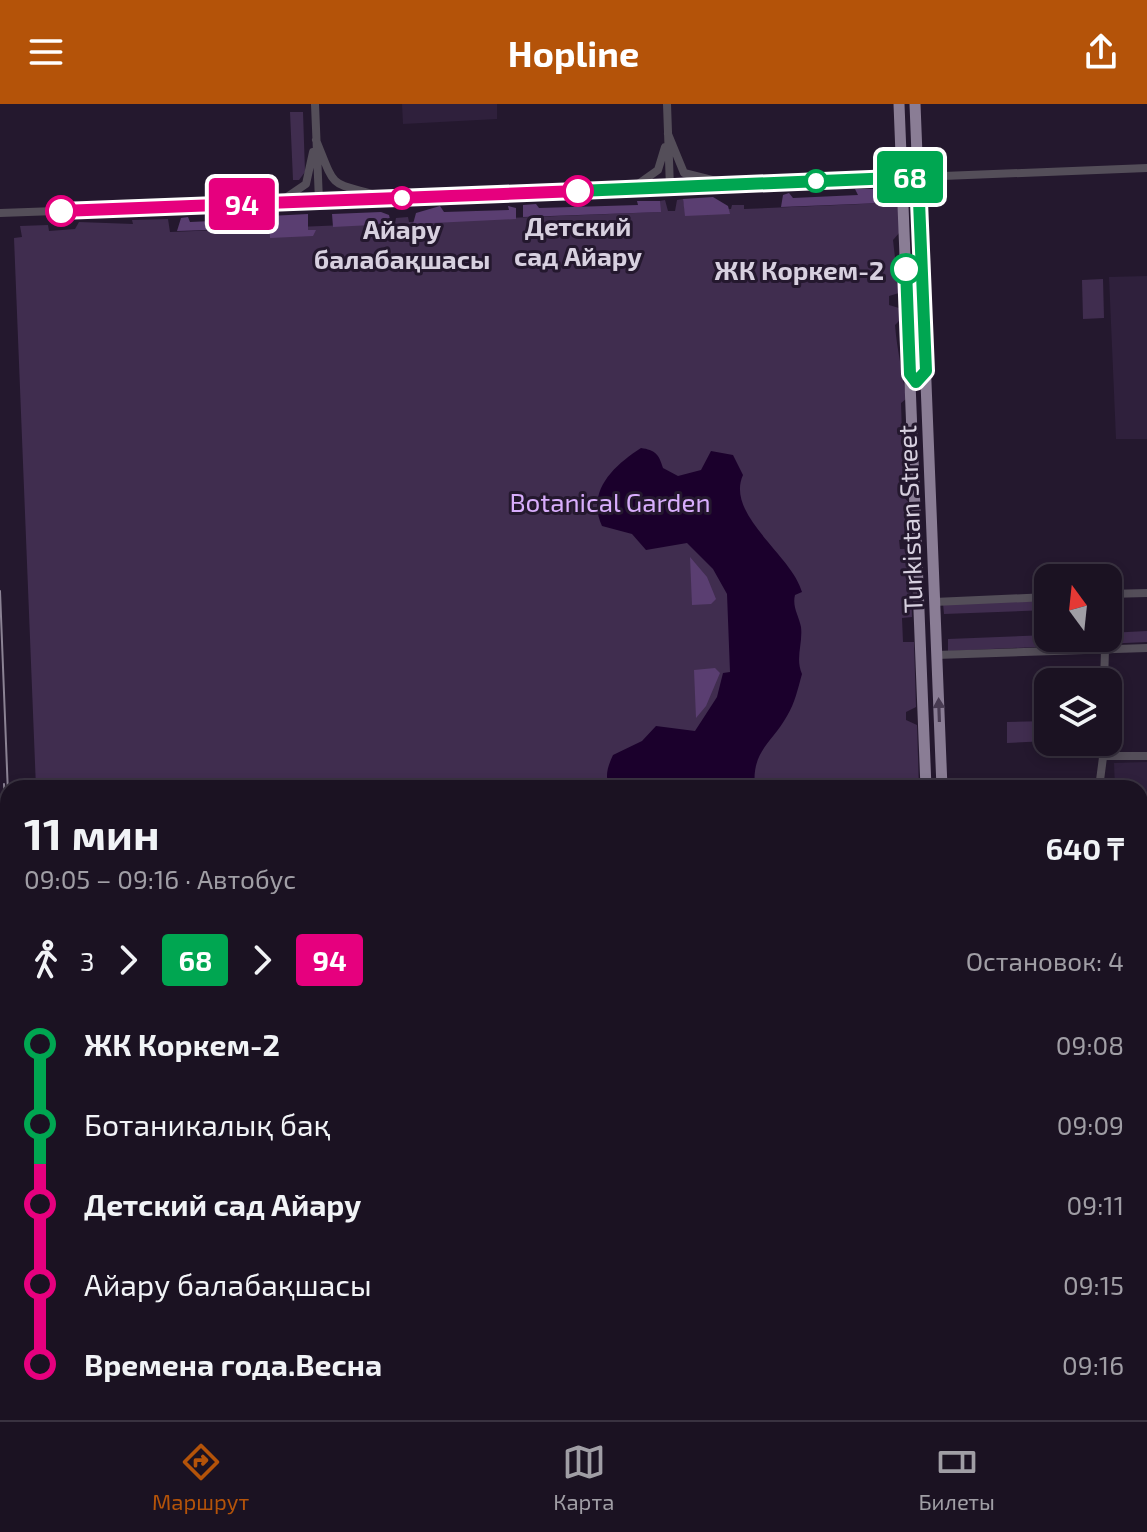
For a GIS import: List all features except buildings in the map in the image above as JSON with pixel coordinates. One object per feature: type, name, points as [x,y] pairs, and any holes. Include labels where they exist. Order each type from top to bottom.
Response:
[{"type":"main road","name":"Turkistan Street","points":[[899,104],[926,780]]},
{"type":"main road","name":"Turkistan Street","points":[[915,104],[942,780]]},
{"type":"main road","points":[[910,374],[911,379],[919,381],[926,371]]},
{"type":"main road","points":[[912,419],[920,410],[927,417]]},
{"type":"main road","points":[[919,604],[924,615],[934,606]]},
{"type":"main road","points":[[921,649],[930,642],[936,655]]},
{"type":"main road","points":[[0,1273],[0,1282]]},
{"type":"street","points":[[315,104],[319,201]]},
{"type":"street","points":[[667,104],[670,188]]},
{"type":"street","points":[[668,134],[684,173],[729,185]]},
{"type":"street","points":[[631,188],[658,170],[668,134]]},
{"type":"street","points":[[316,140],[332,180],[340,187],[390,199]]},
{"type":"street","points":[[279,202],[306,184],[316,140]]},
{"type":"street","points":[[0,213],[1147,168]]},
{"type":"street","points":[[1122,594],[1147,593]]},
{"type":"street","points":[[934,606],[1034,598]]},
{"type":"street","points":[[1122,649],[1147,648]]},
{"type":"street","points":[[936,655],[1037,652]]},
{"type":"street","points":[[1100,780],[1105,756]]},
{"type":"street","points":[[1122,756],[1147,756]]},
{"type":"shaded area","points":[[402,104],[497,104],[497,119],[403,124]]},
{"type":"shaded area","points":[[855,189],[881,189],[881,203],[781,207],[783,195],[789,193],[793,198],[858,195]]},
{"type":"shaded area","points":[[713,197],[728,206],[730,214],[685,216],[683,199]]},
{"type":"shaded area","points":[[637,201],[660,201],[661,212],[523,217],[523,205],[536,204],[539,208],[638,205]]},
{"type":"shaded area","points":[[440,206],[444,212],[509,210],[508,206],[516,208],[516,219],[413,224],[416,213]]},
{"type":"shaded area","points":[[381,212],[389,215],[391,224],[333,227],[332,214]]},
{"type":"shaded area","points":[[253,214],[259,214],[261,228],[177,231],[181,218],[188,217],[190,222],[255,219]]},
{"type":"shaded area","points":[[308,214],[308,230],[316,230],[313,236],[270,238],[269,216]]},
{"type":"shaded area","points":[[1147,276],[1147,439],[1116,439],[1109,277]]},
{"type":"shaded area","points":[[641,448],[650,450],[660,459],[663,468],[678,476],[701,470],[711,451],[733,455],[743,475],[740,490],[743,505],[796,578],[802,592],[794,599],[801,627],[799,662],[802,674],[790,711],[759,756],[755,780],[607,780],[613,755],[642,741],[656,726],[695,731],[717,697],[723,673],[730,672],[727,594],[713,569],[687,543],[646,550],[632,534],[602,526],[597,502],[600,491],[621,463]]},
{"type":"shaded area","points":[[690,557],[707,577],[716,599],[711,604],[692,605]]},
{"type":"shaded area","points":[[715,668],[720,673],[706,706],[696,718],[694,670]]},
{"type":"shaded area","points":[[1147,762],[1147,780],[1115,780],[1114,763]]},
{"type":"green space","points":[[290,112],[303,112],[305,172],[299,180],[293,180]]},
{"type":"green space","name":"Botanical Garden","points":[[683,199],[685,211],[731,209],[732,205],[744,205],[744,209],[885,203],[899,207],[900,232],[893,240],[899,293],[889,296],[889,305],[899,308],[901,319],[895,325],[906,399],[901,403],[904,497],[909,503],[911,533],[910,538],[899,540],[900,549],[910,549],[912,617],[902,618],[903,642],[914,642],[916,707],[906,712],[906,720],[917,725],[919,780],[36,780],[14,238],[22,237],[20,226],[48,225],[49,231],[75,229],[79,222],[133,224],[132,220],[168,219],[170,232],[395,223],[396,218],[408,217],[409,222],[660,212],[660,201],[665,200],[668,211],[675,211],[677,200]]},
{"type":"green space","points":[[1103,279],[1104,318],[1083,319],[1082,280]]},
{"type":"green space","points":[[1034,601],[1034,611],[944,614],[943,603]]},
{"type":"green space","points":[[1147,631],[1147,642],[1122,643],[1122,632]]},
{"type":"green space","points":[[1034,636],[1034,647],[948,651],[948,639]]},
{"type":"green space","points":[[1034,721],[1034,742],[1007,743],[1007,722]]},
{"type":"tram line","points":[[0,591],[7,780]]},
{"type":"bus line","name":"68","points":[[578,191],[918,177],[926,371],[923,378],[916,382],[910,374],[906,269]]},
{"type":"bus line","name":"94","points":[[61,211],[578,191]]},
{"type":"place","name":"Детский сад Айару","points":[[578,191]]},
{"type":"place","name":"Айару балабақшасы","points":[[402,198]]},
{"type":"place","name":"ЖК Коркем-2","points":[[906,269]]}]
